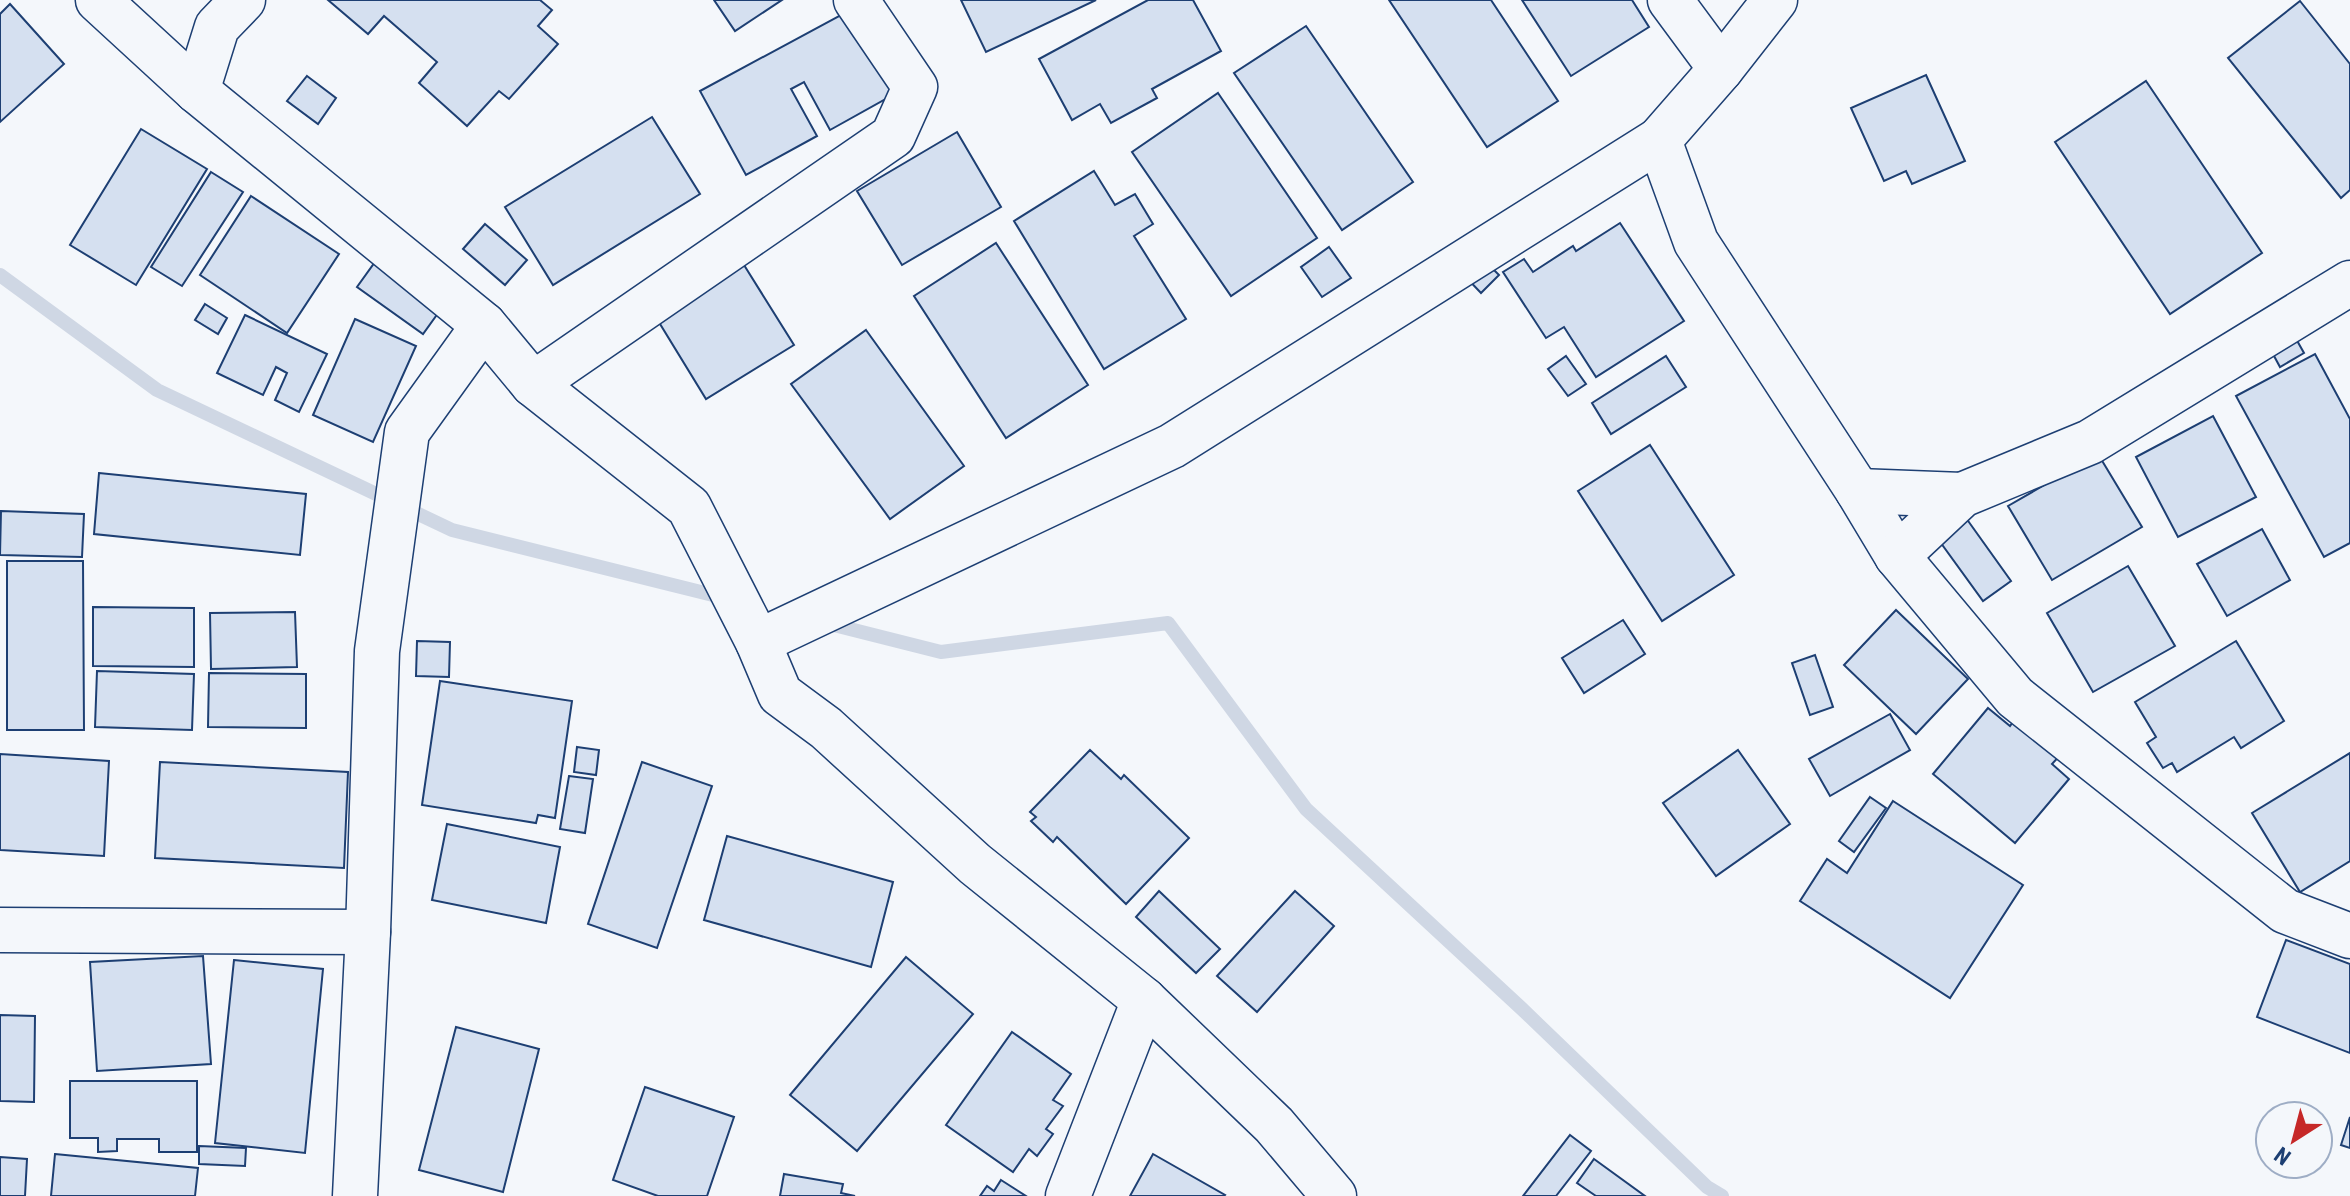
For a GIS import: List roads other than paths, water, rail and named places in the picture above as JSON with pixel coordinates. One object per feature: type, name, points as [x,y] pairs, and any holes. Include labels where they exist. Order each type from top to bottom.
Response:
[{"type":"street","points":[[98,0],[197,91],[484,325],[533,384],[689,507],[758,642],[780,694],[826,728],[975,864],[1144,1000],[1274,1125],[1334,1196]]},
{"type":"street","points":[[197,91],[217,27],[243,0]]},
{"type":"street","points":[[533,384],[893,136],[915,87],[856,0]]},
{"type":"street","points":[[1670,0],[1721,69]]},
{"type":"street","points":[[758,642],[1172,446],[1659,140],[1721,69],[1775,0]]},
{"type":"street","points":[[1659,140],[1696,242],[1897,556],[2015,697],[2285,911],[2350,936]]},
{"type":"street","points":[[1897,556],[1962,495],[2090,442],[2350,283]]},
{"type":"street","points":[[355,1196],[377,651],[407,432],[484,325]]},
{"type":"street","points":[[1858,491],[1962,495]]},
{"type":"street","points":[[0,930],[368,932]]},
{"type":"street","points":[[1068,1196],[1144,1000]]},
{"type":"waterway","points":[[0,275],[157,390],[452,530],[725,598]]},
{"type":"waterway","points":[[822,622],[941,652],[1168,623],[1306,809],[1521,1008],[1707,1187],[1722,1196]]}]
